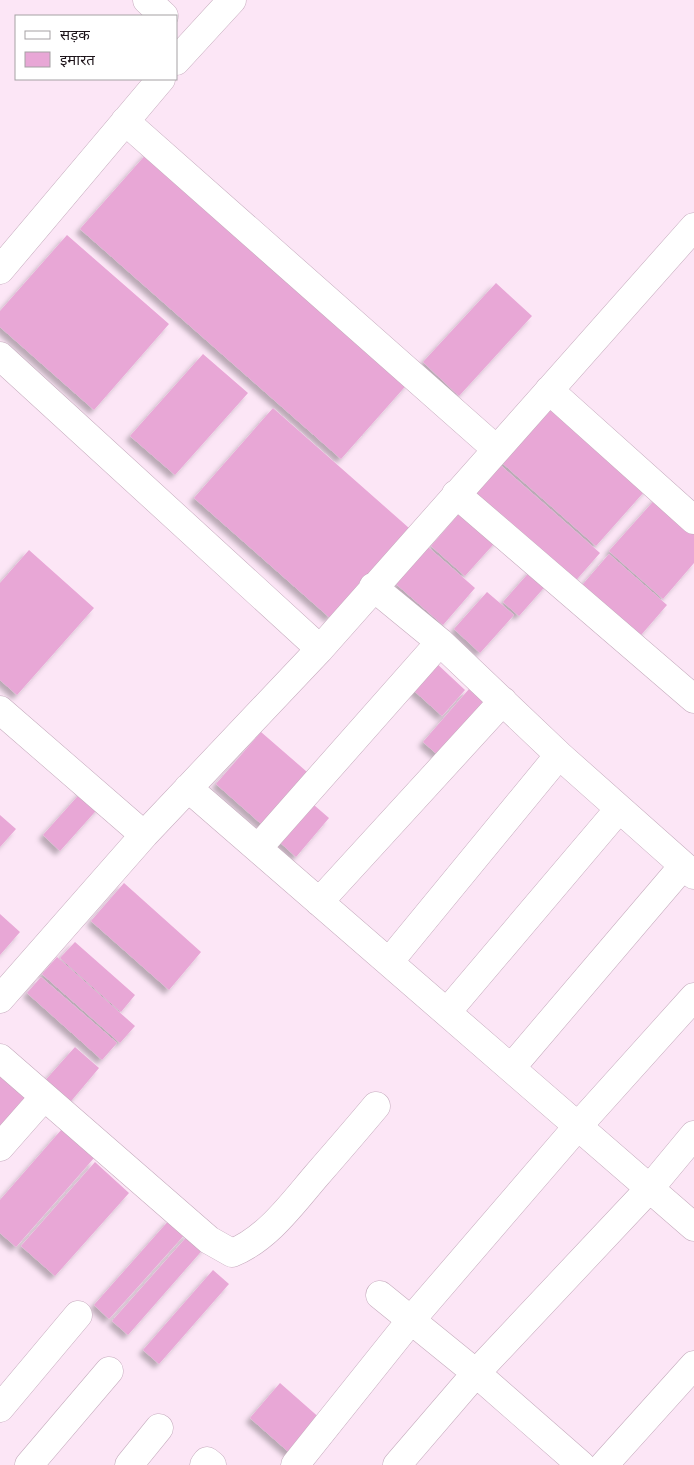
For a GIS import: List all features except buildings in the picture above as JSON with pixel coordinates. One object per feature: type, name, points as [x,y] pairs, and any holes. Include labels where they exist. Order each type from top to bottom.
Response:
[{"type":"street","points":[[147,0],[163,15]]},
{"type":"street","points":[[181,44],[232,0]]},
{"type":"street","points":[[0,270],[160,80]]},
{"type":"street","points":[[125,120],[496,449]]},
{"type":"street","points":[[0,999],[144,835],[320,648],[694,227]]},
{"type":"street","points":[[0,356],[320,648]]},
{"type":"street","points":[[549,390],[694,520]]},
{"type":"street","points":[[456,494],[694,699]]},
{"type":"street","points":[[373,587],[440,642],[503,700],[559,756],[688,870],[511,1068]]},
{"type":"street","points":[[258,848],[440,642]]},
{"type":"street","points":[[320,902],[503,700]]},
{"type":"street","points":[[0,710],[144,835]]},
{"type":"street","points":[[389,962],[559,756]]},
{"type":"street","points":[[188,788],[694,1227]]},
{"type":"street","points":[[447,1012],[619,809]]},
{"type":"street","points":[[295,1465],[411,1320],[578,1126],[694,997]]},
{"type":"street","points":[[0,1058],[209,1240],[232,1253],[259,1238],[284,1214],[376,1106]]},
{"type":"street","points":[[0,1147],[44,1097]]},
{"type":"street","points":[[397,1465],[476,1373],[650,1188],[694,1135]]},
{"type":"street","points":[[380,1295],[476,1373],[581,1465]]},
{"type":"street","points":[[0,1408],[78,1315]]},
{"type":"street","points":[[604,1465],[694,1365]]},
{"type":"street","points":[[29,1465],[108,1371]]},
{"type":"street","points":[[129,1465],[159,1428]]},
{"type":"street","points":[[204,1465],[208,1461],[212,1465]]}]
